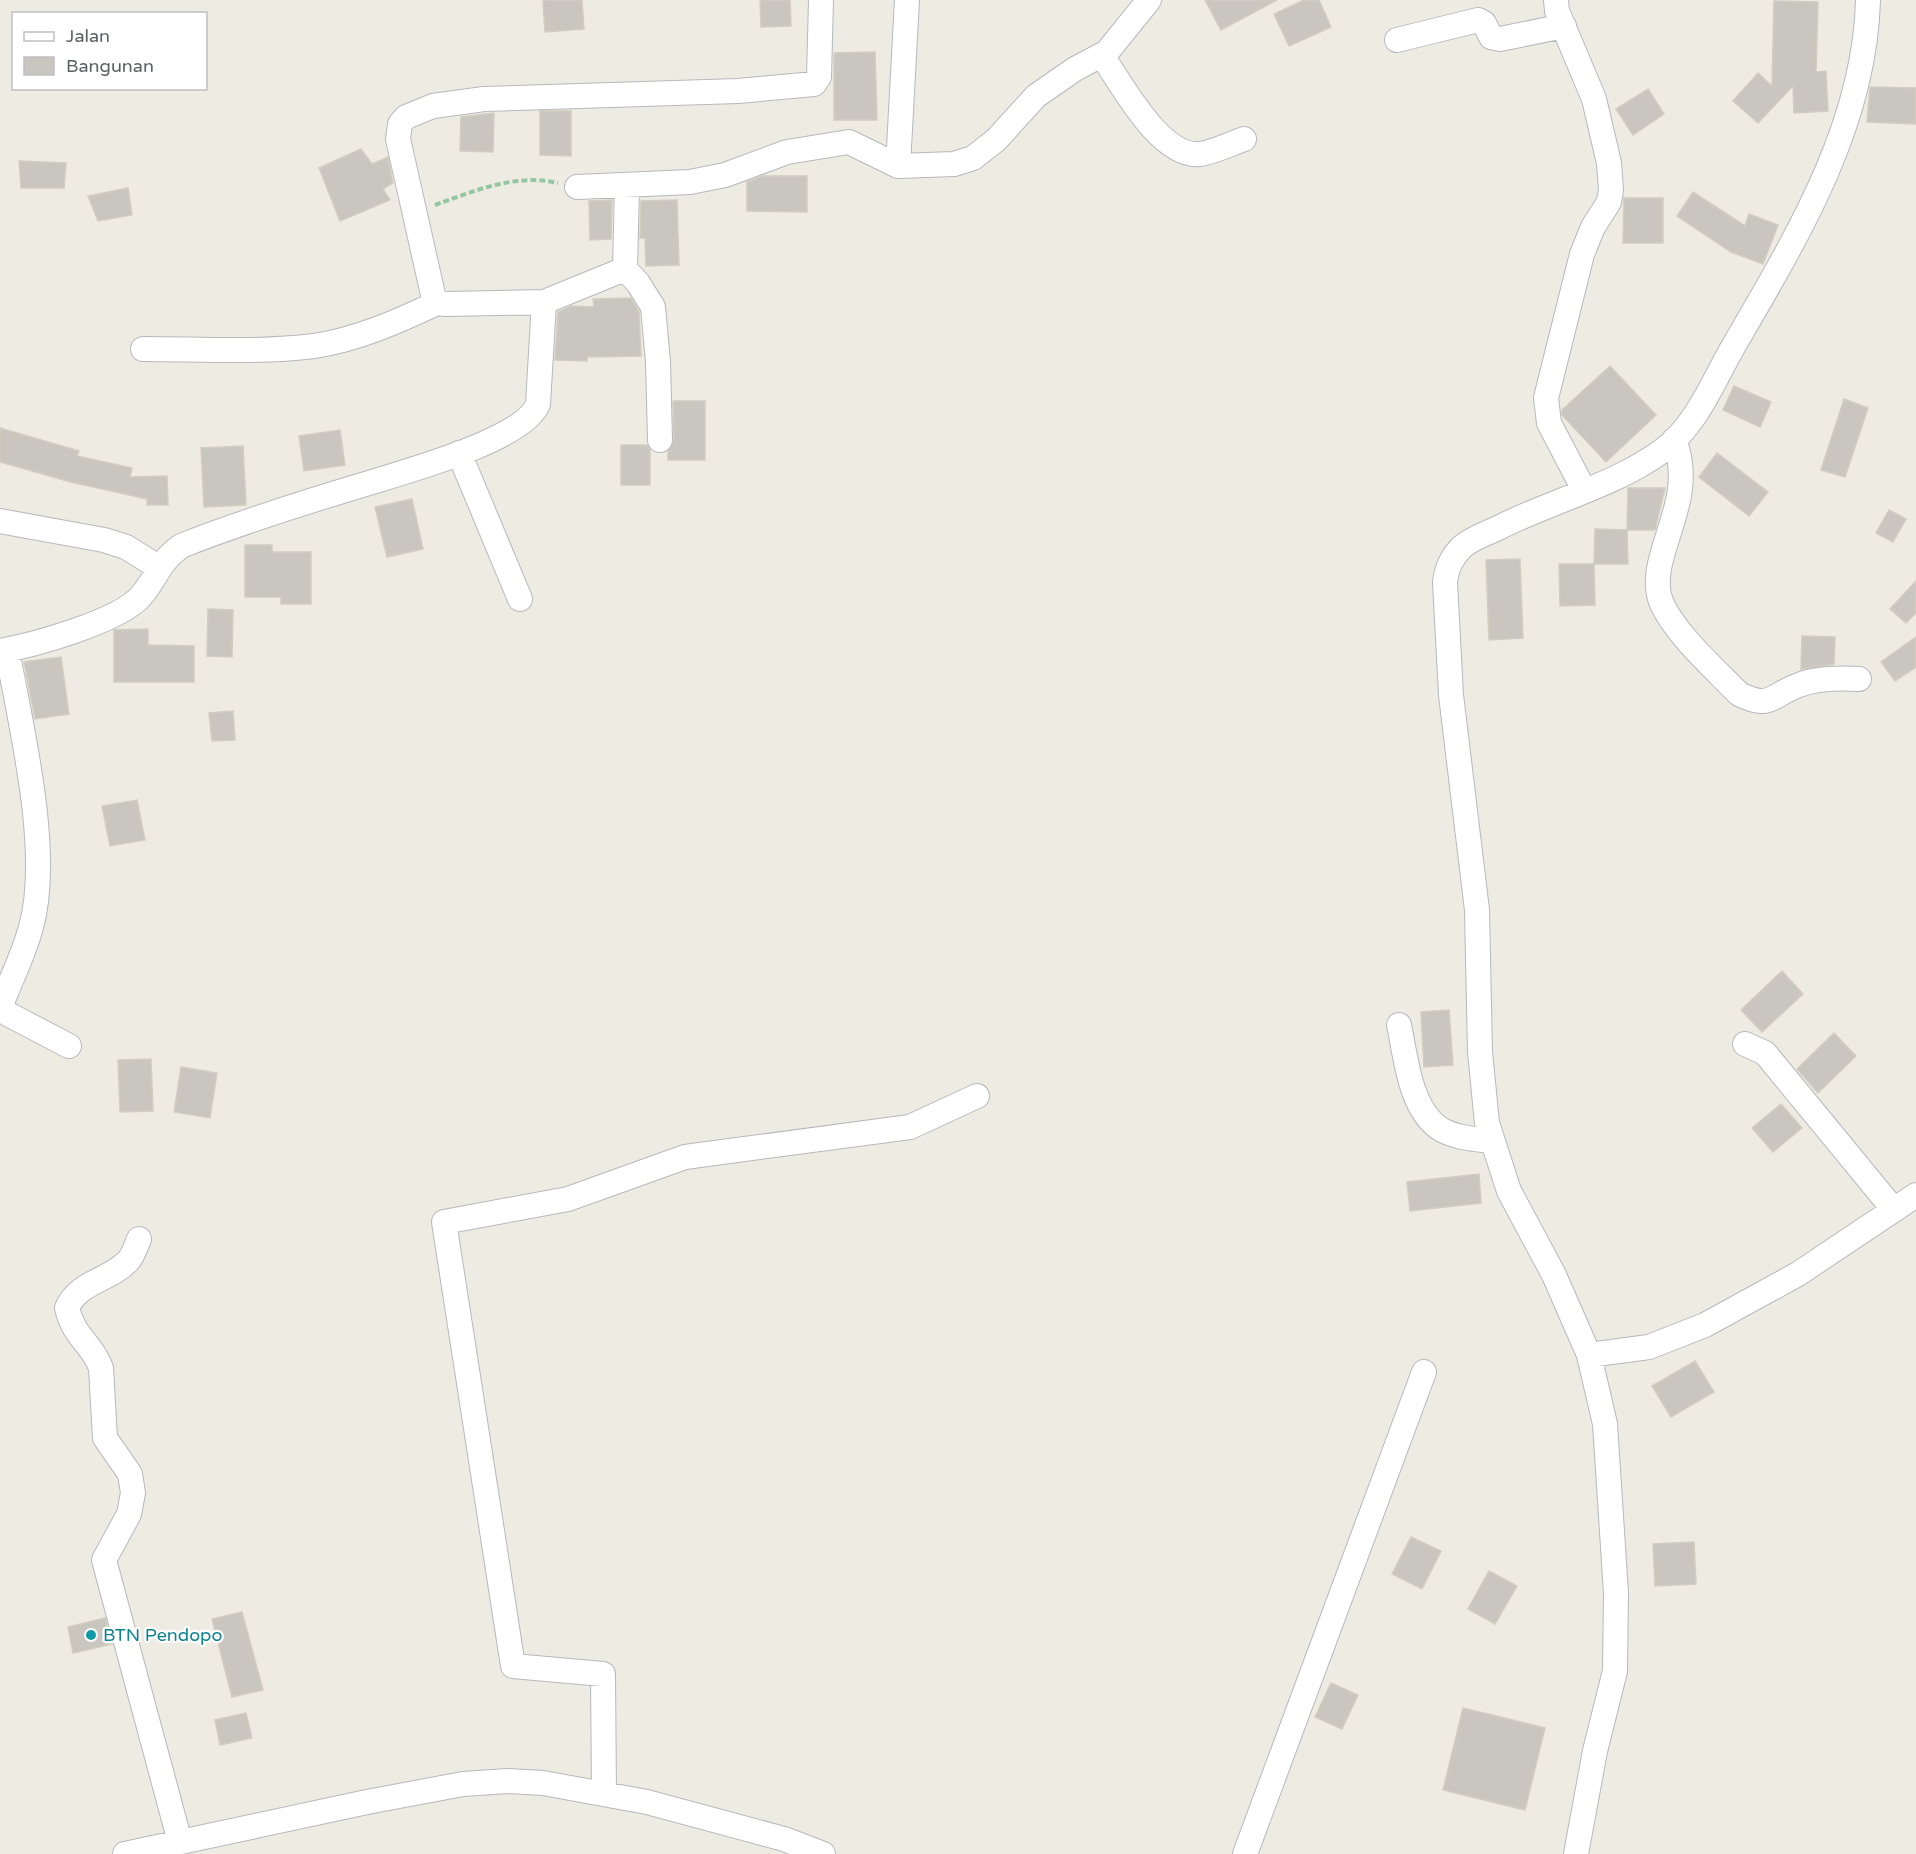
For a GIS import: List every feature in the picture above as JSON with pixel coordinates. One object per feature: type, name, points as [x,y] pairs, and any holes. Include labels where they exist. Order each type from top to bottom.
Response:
[{"type":"street","points":[[437,303],[432,295],[398,140],[400,124],[415,112],[433,106],[484,99],[738,91],[814,84],[819,77],[821,0]]},
{"type":"street","points":[[897,166],[907,0]]},
{"type":"street","points":[[577,187],[690,182],[724,175],[787,152],[849,142],[897,166],[954,164],[973,158],[996,140],[1036,96],[1075,69],[1102,56],[1149,0]]},
{"type":"street","points":[[1556,0],[1557,11],[1594,99],[1611,177],[1609,202],[1593,227],[1582,254],[1546,398],[1549,423],[1584,490]]},
{"type":"street","points":[[1576,1854],[1595,1752],[1615,1671],[1616,1593],[1605,1424],[1589,1355],[1554,1275],[1509,1191],[1492,1142],[1483,1093],[1477,910],[1451,695],[1445,582],[1448,564],[1469,541],[1630,470],[1662,451],[1690,423],[1829,169],[1845,125],[1864,54],[1868,0]]},
{"type":"street","points":[[1397,40],[1478,20],[1484,23],[1491,37],[1500,39],[1564,26]]},
{"type":"street","points":[[1102,56],[1146,120],[1171,146],[1183,152],[1199,154],[1244,140]]},
{"type":"street","points":[[627,186],[625,269],[638,283],[653,307],[658,362],[660,440]]},
{"type":"street","points":[[143,349],[315,346],[343,340],[437,303],[544,302],[625,269]]},
{"type":"street","points":[[69,1046],[8,1014],[1,1005],[32,926],[38,883],[36,835],[28,765],[3,650],[35,643],[126,609],[141,596],[158,567],[182,546],[360,485],[423,468],[483,443],[535,412],[538,404],[544,302]]},
{"type":"street","points":[[1674,440],[1681,456],[1681,492],[1663,552],[1658,589],[1671,620],[1739,694],[1754,702],[1766,703],[1798,685],[1822,680],[1859,679]]},
{"type":"street","points":[[459,453],[520,598]]},
{"type":"street","points":[[0,521],[104,540],[126,547],[158,567]]},
{"type":"street","points":[[1399,1025],[1413,1085],[1424,1112],[1433,1123],[1462,1138],[1492,1142]]},
{"type":"street","points":[[1745,1044],[1765,1053],[1894,1210]]},
{"type":"street","points":[[604,1794],[603,1674],[513,1666],[444,1222],[568,1199],[685,1156],[910,1127],[977,1096]]},
{"type":"street","points":[[1589,1355],[1649,1347],[1705,1325],[1798,1274],[1916,1195]]},
{"type":"street","points":[[139,1239],[129,1260],[115,1271],[82,1288],[67,1308],[78,1337],[90,1348],[101,1368],[105,1438],[130,1474],[133,1493],[129,1514],[104,1560],[180,1842]]},
{"type":"street","points":[[1245,1854],[1424,1372]]},
{"type":"street","points":[[124,1854],[464,1784],[507,1781],[604,1794],[705,1816],[784,1839],[823,1854]]},
{"type":"path","points":[[414,214],[485,187],[525,180],[549,180],[577,187]]},
{"type":"building","points":[[543,0],[582,0],[584,29],[545,32]]},
{"type":"building","points":[[760,0],[790,0],[791,26],[761,27]]},
{"type":"building","points":[[1205,0],[1277,0],[1221,30]]},
{"type":"building","points":[[1304,0],[1319,0],[1331,27],[1289,46],[1274,14]]},
{"type":"building","points":[[1774,1],[1818,2],[1816,72],[1826,71],[1828,111],[1794,113],[1793,86],[1758,123],[1733,101],[1758,73],[1772,86]]},
{"type":"building","points":[[875,52],[877,120],[834,120],[834,53]]},
{"type":"building","points":[[1870,87],[1916,88],[1916,124],[1867,122]]},
{"type":"building","points":[[1648,89],[1664,114],[1633,135],[1616,109]]},
{"type":"building","points":[[540,111],[571,111],[571,156],[540,155]]},
{"type":"building","points":[[494,113],[493,152],[460,151],[461,117]]},
{"type":"building","points":[[361,149],[372,164],[388,157],[393,183],[383,189],[390,200],[340,221],[319,168]]},
{"type":"building","points":[[19,161],[66,163],[64,188],[21,188]]},
{"type":"building","points":[[763,176],[807,176],[807,212],[747,211],[747,182]]},
{"type":"building","points":[[128,188],[132,215],[98,221],[88,196]]},
{"type":"building","points":[[1693,192],[1745,226],[1749,214],[1778,225],[1763,264],[1731,252],[1677,216]]},
{"type":"building","points":[[1624,198],[1663,198],[1663,243],[1623,243]]},
{"type":"building","points":[[612,200],[611,239],[590,240],[589,201]]},
{"type":"building","points":[[677,200],[679,265],[646,266],[645,238],[640,238],[641,201]]},
{"type":"building","points":[[631,298],[639,312],[641,356],[587,357],[587,361],[555,360],[558,312],[571,306],[594,307],[593,299]]},
{"type":"building","points":[[1610,366],[1656,415],[1606,462],[1562,415],[1562,410]]},
{"type":"building","points":[[1734,386],[1771,402],[1760,427],[1723,410]]},
{"type":"building","points":[[1844,399],[1868,408],[1845,477],[1821,470]]},
{"type":"building","points":[[673,401],[705,401],[705,460],[668,460],[668,452],[674,440]]},
{"type":"building","points":[[0,428],[79,451],[77,456],[132,468],[130,477],[167,476],[168,505],[147,505],[147,499],[71,482],[0,462]]},
{"type":"building","points":[[340,430],[345,465],[304,471],[299,436]]},
{"type":"building","points":[[621,445],[647,445],[650,449],[650,485],[621,485]]},
{"type":"building","points":[[243,446],[246,505],[204,507],[201,448]]},
{"type":"building","points":[[1717,453],[1768,492],[1749,516],[1699,477]]},
{"type":"building","points":[[1628,488],[1665,488],[1655,530],[1627,530]]},
{"type":"building","points":[[412,499],[423,549],[387,557],[375,507]]},
{"type":"building","points":[[1889,510],[1906,519],[1893,542],[1876,533]]},
{"type":"building","points":[[1595,529],[1627,530],[1628,564],[1594,564]]},
{"type":"building","points":[[245,545],[272,545],[272,552],[311,552],[311,604],[281,604],[281,597],[245,597]]},
{"type":"building","points":[[1520,559],[1523,638],[1489,640],[1486,560]]},
{"type":"building","points":[[1559,564],[1594,564],[1595,605],[1560,606]]},
{"type":"building","points":[[1916,581],[1916,613],[1906,623],[1890,609]]},
{"type":"building","points":[[208,609],[233,610],[232,657],[207,656]]},
{"type":"building","points":[[148,629],[148,645],[194,646],[194,682],[114,682],[114,630]]},
{"type":"building","points":[[1802,636],[1835,637],[1834,664],[1801,669]]},
{"type":"building","points":[[1916,637],[1916,667],[1895,681],[1881,662]]},
{"type":"building","points":[[61,657],[69,714],[35,719],[24,662]]},
{"type":"building","points":[[233,711],[235,740],[212,741],[209,713]]},
{"type":"building","points":[[137,800],[145,840],[110,846],[102,806]]},
{"type":"building","points":[[1782,971],[1803,994],[1762,1032],[1741,1010]]},
{"type":"building","points":[[1449,1010],[1453,1065],[1424,1067],[1421,1012]]},
{"type":"building","points":[[1834,1033],[1856,1056],[1818,1093],[1797,1069]]},
{"type":"building","points":[[151,1059],[153,1111],[120,1112],[118,1060]]},
{"type":"building","points":[[181,1067],[217,1073],[210,1118],[174,1112]]},
{"type":"building","points":[[1781,1104],[1802,1128],[1773,1152],[1752,1128]]},
{"type":"building","points":[[1479,1174],[1481,1203],[1410,1211],[1407,1182]]},
{"type":"building","points":[[1695,1361],[1714,1392],[1671,1417],[1652,1386]]},
{"type":"building","points":[[1411,1537],[1441,1551],[1422,1589],[1392,1574]]},
{"type":"building","points":[[1694,1542],[1696,1584],[1655,1586],[1653,1544]]},
{"type":"building","points":[[1489,1571],[1517,1586],[1495,1624],[1468,1609]]},
{"type":"building","points":[[242,1612],[263,1690],[232,1697],[212,1619]]},
{"type":"building","name":"BTN Pendopo","points":[[105,1618],[112,1644],[73,1653],[68,1627]]},
{"type":"building","points":[[1331,1683],[1358,1695],[1342,1729],[1315,1717]]},
{"type":"building","points":[[1463,1708],[1545,1728],[1525,1810],[1443,1790]]},
{"type":"building","points":[[246,1713],[252,1738],[220,1745],[215,1720]]},
{"type":"place","name":"BTN Pendopo","points":[[91,1635]]}]
